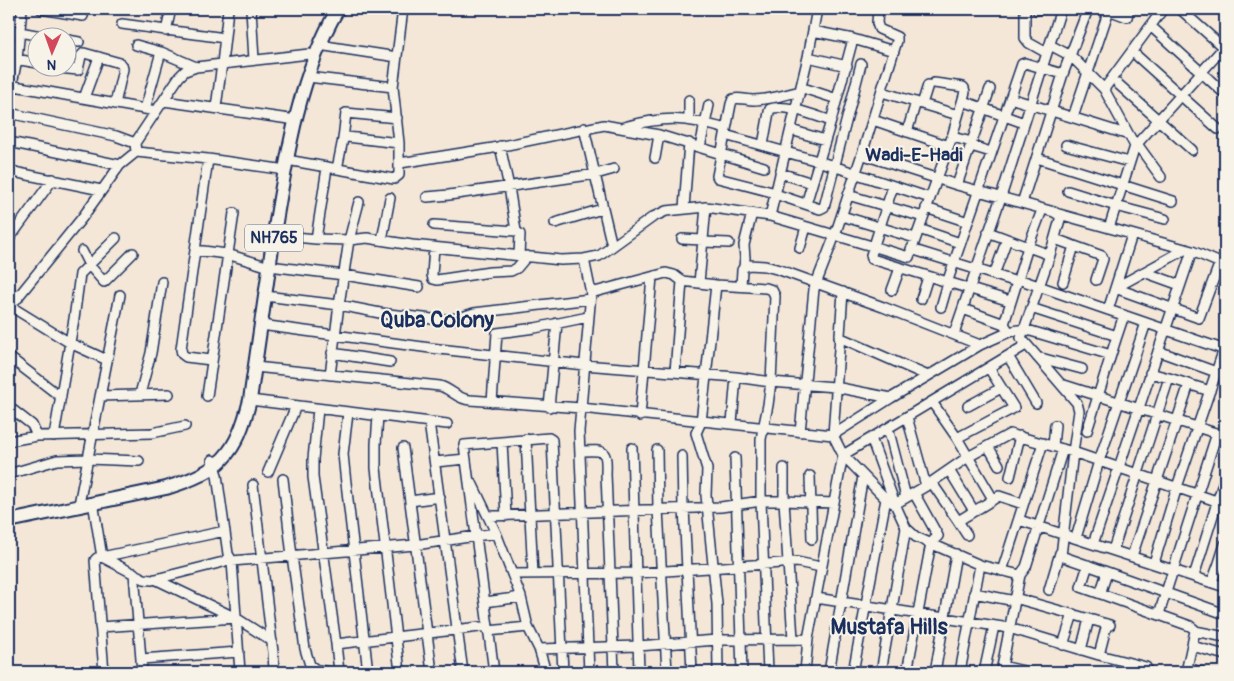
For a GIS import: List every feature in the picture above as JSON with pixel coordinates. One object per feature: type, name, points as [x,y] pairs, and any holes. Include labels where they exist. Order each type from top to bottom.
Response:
[{"type":"highway","name":"NH765","points":[[293,119],[308,77],[316,34],[330,9]]},
{"type":"highway","name":"NH765","points":[[9,521],[175,485],[201,475],[220,454],[239,414],[243,399],[283,165],[293,119],[314,49],[338,9]]},
{"type":"highway","name":"NH765","points":[[9,514],[155,485],[227,456],[236,443],[250,400],[265,296],[266,266],[274,235],[283,165]]},
{"type":"street","points":[[9,98],[13,58],[20,32],[22,9]]},
{"type":"street","points":[[41,9],[83,16]]},
{"type":"street","points":[[166,30],[171,9]]},
{"type":"street","points":[[216,107],[228,9]]},
{"type":"street","points":[[251,9],[254,60]]},
{"type":"street","points":[[9,113],[116,136],[136,148],[208,159],[337,169],[394,179],[399,175],[400,163],[393,87],[403,9]]},
{"type":"street","points":[[770,216],[795,110],[803,90],[817,9]]},
{"type":"street","points":[[800,432],[812,296],[856,174],[897,37],[878,29],[878,9]]},
{"type":"street","points":[[1025,9],[1025,38],[1029,43],[1071,56],[1104,89],[1129,135],[1136,145],[1141,147],[1161,178]]},
{"type":"street","points":[[954,334],[1061,9]]},
{"type":"street","points":[[1022,203],[1063,74],[1088,9]]},
{"type":"street","points":[[1073,116],[1107,9],[1127,17],[1130,9]]},
{"type":"street","points":[[1104,89],[1163,9]]},
{"type":"street","points":[[1109,228],[1136,145],[1225,48],[1180,9]]},
{"type":"street","points":[[122,24],[224,38]]},
{"type":"street","points":[[9,30],[28,34]]},
{"type":"street","points":[[1155,30],[1225,94]]},
{"type":"street","points":[[813,31],[853,39],[894,52]]},
{"type":"street","points":[[806,204],[847,66],[853,39]]},
{"type":"street","points":[[136,45],[161,52],[196,67]]},
{"type":"street","points":[[107,360],[70,342],[10,307],[82,218],[120,165],[136,148],[156,111],[179,77],[185,71],[196,67],[254,60],[314,49],[397,56]]},
{"type":"street","points":[[145,109],[161,52]]},
{"type":"street","points":[[78,70],[82,54],[99,57],[122,65],[115,104]]},
{"type":"street","points":[[1137,56],[1218,130]]},
{"type":"street","points":[[84,98],[99,57]]},
{"type":"street","points":[[808,57],[847,66]]},
{"type":"street","points":[[13,58],[28,61]]},
{"type":"street","points":[[941,307],[960,243],[1022,64],[1025,62],[1063,74]]},
{"type":"street","points":[[836,99],[803,90],[769,98],[734,99],[731,104],[720,153],[716,174],[718,178],[822,209],[861,64]]},
{"type":"street","points":[[308,77],[393,87]]},
{"type":"street","points":[[274,235],[316,239],[350,240],[367,238],[561,260],[584,259],[599,256],[653,217],[666,211],[706,207],[770,216],[909,257],[952,137],[965,92],[964,88],[931,84],[919,103],[907,132]]},
{"type":"street","points":[[1118,84],[1192,150]]},
{"type":"street","points":[[10,85],[156,111]]},
{"type":"street","points":[[957,185],[990,89]]},
{"type":"street","points":[[882,92],[958,115]]},
{"type":"street","points":[[1010,98],[1073,116],[1129,135]]},
{"type":"street","points":[[689,100],[689,120]]},
{"type":"street","points":[[164,101],[293,119]]},
{"type":"street","points":[[962,101],[1024,123]]},
{"type":"street","points":[[700,147],[709,105]]},
{"type":"street","points":[[763,145],[770,109],[774,107],[795,110],[831,121]]},
{"type":"street","points":[[337,169],[346,113],[396,118]]},
{"type":"street","points":[[621,128],[658,120],[680,118],[705,123],[763,145],[930,198]]},
{"type":"street","points":[[872,120],[948,146]]},
{"type":"street","points":[[400,163],[500,146],[604,125],[659,135],[764,167]]},
{"type":"street","points":[[584,128],[612,246]]},
{"type":"street","points":[[790,130],[825,140]]},
{"type":"street","points":[[655,158],[659,135]]},
{"type":"street","points":[[343,139],[347,137],[399,143]]},
{"type":"street","points":[[952,137],[992,152]]},
{"type":"street","points":[[9,142],[120,165]]},
{"type":"street","points":[[684,208],[688,143]]},
{"type":"street","points":[[1066,145],[1129,162]]},
{"type":"street","points":[[434,246],[433,279],[512,271],[517,268],[523,256],[520,234],[516,231],[510,187],[500,146]]},
{"type":"street","points":[[863,151],[864,155],[868,157],[957,185],[1189,250],[1222,263],[1199,318],[1115,288]]},
{"type":"street","points":[[1037,158],[1173,201]]},
{"type":"street","points":[[208,159],[181,349],[182,354],[186,357],[211,360]]},
{"type":"street","points":[[316,239],[327,168]]},
{"type":"street","points":[[427,197],[510,187],[596,174],[614,169]]},
{"type":"street","points":[[9,171],[101,190]]},
{"type":"street","points":[[780,173],[812,183]]},
{"type":"street","points":[[9,239],[53,180]]},
{"type":"street","points":[[893,186],[872,259],[1010,301]]},
{"type":"street","points":[[1068,191],[1165,219]]},
{"type":"street","points":[[848,196],[923,217]]},
{"type":"street","points":[[382,240],[390,198]]},
{"type":"street","points":[[330,375],[344,275],[359,202]]},
{"type":"street","points":[[699,283],[706,207]]},
{"type":"street","points":[[926,208],[968,222]]},
{"type":"street","points":[[556,222],[602,209]]},
{"type":"street","points":[[255,367],[440,386],[446,388],[456,397],[463,399],[581,408],[640,416],[764,426],[833,435],[1006,328],[1010,301],[1042,210]]},
{"type":"street","points":[[207,396],[234,213]]},
{"type":"street","points":[[741,286],[745,258],[744,245],[752,213]]},
{"type":"street","points":[[1049,590],[1064,534],[1079,411],[1077,403],[1021,338],[1055,239],[1060,219],[1059,214]]},
{"type":"street","points":[[842,216],[960,243]]},
{"type":"street","points":[[434,225],[516,231]]},
{"type":"street","points":[[800,248],[806,227]]},
{"type":"street","points":[[988,232],[1050,255]]},
{"type":"street","points":[[1108,310],[1132,235]]},
{"type":"street","points":[[54,436],[80,274],[116,238]]},
{"type":"street","points":[[682,239],[729,243]]},
{"type":"street","points":[[994,275],[1007,239]]},
{"type":"street","points":[[1055,239],[1102,256],[1103,259],[1096,280]]},
{"type":"street","points":[[1063,282],[1074,246]]},
{"type":"street","points":[[912,249],[976,270],[1039,286],[1225,350],[1177,487],[1154,564]]},
{"type":"street","points":[[195,250],[227,254],[266,266],[344,275],[419,287]]},
{"type":"street","points":[[1115,288],[1189,250]]},
{"type":"street","points":[[1093,544],[1180,285],[1189,250]]},
{"type":"street","points":[[82,251],[89,265],[104,282],[133,253]]},
{"type":"street","points":[[584,259],[591,296],[579,431],[589,672]]},
{"type":"street","points":[[744,266],[765,266],[817,282],[980,345]]},
{"type":"street","points":[[892,290],[900,268]]},
{"type":"street","points":[[1144,272],[1180,285]]},
{"type":"street","points":[[265,296],[441,320],[459,318],[474,313],[591,296],[666,273],[674,275],[682,281],[772,290],[775,296],[770,382],[760,449],[768,672]]},
{"type":"street","points":[[640,416],[652,276]]},
{"type":"street","points":[[921,299],[928,277]]},
{"type":"street","points":[[675,372],[682,281]]},
{"type":"street","points":[[140,394],[150,353],[162,282]]},
{"type":"street","points":[[716,285],[700,422],[696,434],[707,469],[707,507],[717,604],[718,672]]},
{"type":"street","points":[[9,291],[18,298]]},
{"type":"street","points":[[843,292],[833,435],[843,455],[886,499],[895,504]]},
{"type":"street","points":[[80,499],[120,295]]},
{"type":"street","points":[[1031,308],[1117,336]]},
{"type":"street","points":[[963,309],[1006,328],[1024,328],[1111,355]]},
{"type":"street","points":[[1087,431],[1124,315]]},
{"type":"street","points":[[492,402],[496,335],[499,332],[535,328],[588,317]]},
{"type":"street","points":[[549,407],[557,323]]},
{"type":"street","points":[[1076,538],[1098,461],[1146,323]]},
{"type":"street","points":[[261,325],[430,348],[554,362],[706,374],[770,382],[835,387],[891,398]]},
{"type":"street","points":[[839,337],[928,376]]},
{"type":"street","points":[[815,672],[805,671],[808,639],[843,455],[1026,345]]},
{"type":"street","points":[[1158,351],[1216,372]]},
{"type":"street","points":[[332,353],[390,362]]},
{"type":"street","points":[[1008,356],[1036,403]]},
{"type":"street","points":[[1036,356],[1082,369]]},
{"type":"street","points":[[9,357],[61,397]]},
{"type":"street","points":[[957,438],[1014,408],[989,368]]},
{"type":"street","points":[[1150,373],[1210,391]]},
{"type":"street","points":[[732,423],[736,377]]},
{"type":"street","points":[[1113,550],[1169,378]]},
{"type":"street","points":[[1060,384],[1221,435],[1197,494],[1159,614]]},
{"type":"street","points":[[1132,556],[1189,384]]},
{"type":"street","points":[[968,406],[1001,388]]},
{"type":"street","points":[[100,396],[169,394]]},
{"type":"street","points":[[250,400],[447,424]]},
{"type":"street","points":[[932,402],[957,438],[993,499]]},
{"type":"street","points":[[268,472],[296,406]]},
{"type":"street","points":[[9,407],[32,425],[38,436]]},
{"type":"street","points":[[318,409],[312,459],[313,477],[339,672]]},
{"type":"street","points":[[348,412],[343,454],[368,672]]},
{"type":"street","points":[[378,416],[376,468],[400,672]]},
{"type":"street","points":[[907,417],[929,484],[958,520],[966,535]]},
{"type":"street","points":[[429,422],[463,672]]},
{"type":"street","points":[[1053,446],[1056,425]]},
{"type":"street","points":[[9,441],[38,436],[152,433],[186,426]]},
{"type":"street","points":[[888,428],[910,495],[938,534],[937,538],[931,543],[907,672]]},
{"type":"street","points":[[895,504],[929,484],[968,457],[1010,434],[1073,452],[1222,502]]},
{"type":"street","points":[[1010,477],[1020,436]]},
{"type":"street","points":[[494,672],[469,476],[463,448],[465,444],[549,438],[552,440],[563,672]]},
{"type":"street","points":[[871,438],[895,504],[906,528],[916,537],[980,565],[1020,575]]},
{"type":"street","points":[[526,440],[533,574]]},
{"type":"street","points":[[502,442],[506,516]]},
{"type":"street","points":[[1002,571],[1043,443]]},
{"type":"street","points":[[988,446],[1000,465]]},
{"type":"street","points":[[403,448],[432,672]]},
{"type":"street","points":[[632,448],[639,672]]},
{"type":"street","points":[[1028,672],[1002,669],[1020,575],[1026,567],[1063,449]]},
{"type":"street","points":[[657,450],[658,509],[667,672]]},
{"type":"street","points":[[581,452],[601,452],[607,458],[607,512],[614,672]]},
{"type":"street","points":[[682,456],[692,672]]},
{"type":"street","points":[[735,458],[742,672]]},
{"type":"street","points":[[435,462],[466,459]]},
{"type":"street","points":[[9,474],[57,460],[139,461]]},
{"type":"street","points":[[213,463],[230,560],[240,672]]},
{"type":"street","points":[[784,468],[784,501],[793,638]]},
{"type":"street","points":[[950,470],[974,511]]},
{"type":"street","points":[[469,476],[489,516],[522,597],[528,627],[539,649],[546,672]]},
{"type":"street","points":[[810,476],[812,540]]},
{"type":"street","points":[[829,672],[863,476]]},
{"type":"street","points":[[1194,576],[1222,502],[1225,477]]},
{"type":"street","points":[[284,479],[292,556],[307,660],[315,669],[329,672]]},
{"type":"street","points":[[253,485],[274,672]]},
{"type":"street","points":[[958,520],[999,496],[1023,504]]},
{"type":"street","points":[[410,501],[440,497]]},
{"type":"street","points":[[853,672],[886,499]]},
{"type":"street","points":[[489,516],[707,507],[761,501],[834,503]]},
{"type":"street","points":[[93,502],[102,557]]},
{"type":"street","points":[[1018,520],[1225,587]]},
{"type":"street","points":[[881,672],[906,528]]},
{"type":"street","points":[[104,672],[94,564],[97,558],[225,531]]},
{"type":"street","points":[[102,557],[134,574],[148,580],[155,580],[230,560],[262,559],[415,545],[496,533]]},
{"type":"street","points":[[1212,582],[1222,564],[1225,544]]},
{"type":"street","points":[[1060,553],[1063,558],[1166,592],[1225,614]]},
{"type":"street","points":[[935,672],[956,554]]},
{"type":"street","points":[[512,574],[637,573],[788,563],[808,563],[822,567]]},
{"type":"street","points":[[960,672],[980,565]]},
{"type":"street","points":[[1088,566],[1081,587],[1159,614],[1190,626],[1195,631],[1225,638]]},
{"type":"street","points":[[1104,571],[1106,576],[1101,591],[1104,596]]},
{"type":"street","points":[[134,574],[142,672]]},
{"type":"street","points":[[155,580],[236,618],[272,641]]},
{"type":"street","points":[[974,593],[1015,599],[1109,624],[1099,655]]},
{"type":"street","points":[[485,602],[522,597]]},
{"type":"street","points":[[816,598],[1009,628],[1099,655],[1146,666]]},
{"type":"street","points":[[1063,644],[1073,614]]},
{"type":"street","points":[[100,627],[236,618]]},
{"type":"street","points":[[1081,650],[1090,619]]},
{"type":"street","points":[[985,668],[994,626]]},
{"type":"street","points":[[336,644],[458,630],[528,627]]},
{"type":"street","points":[[1195,631],[1187,670],[1201,672]]},
{"type":"street","points":[[539,649],[588,649],[741,639],[808,639]]},
{"type":"street","points":[[1192,646],[1225,655]]},
{"type":"street","points":[[141,659],[239,652]]},
{"type":"district","name":"Wadi-E-Hadi","points":[[914,155]]},
{"type":"district","name":"Quba Colony","points":[[437,320]]},
{"type":"district","name":"Mustafa Hills","points":[[889,627]]}]
